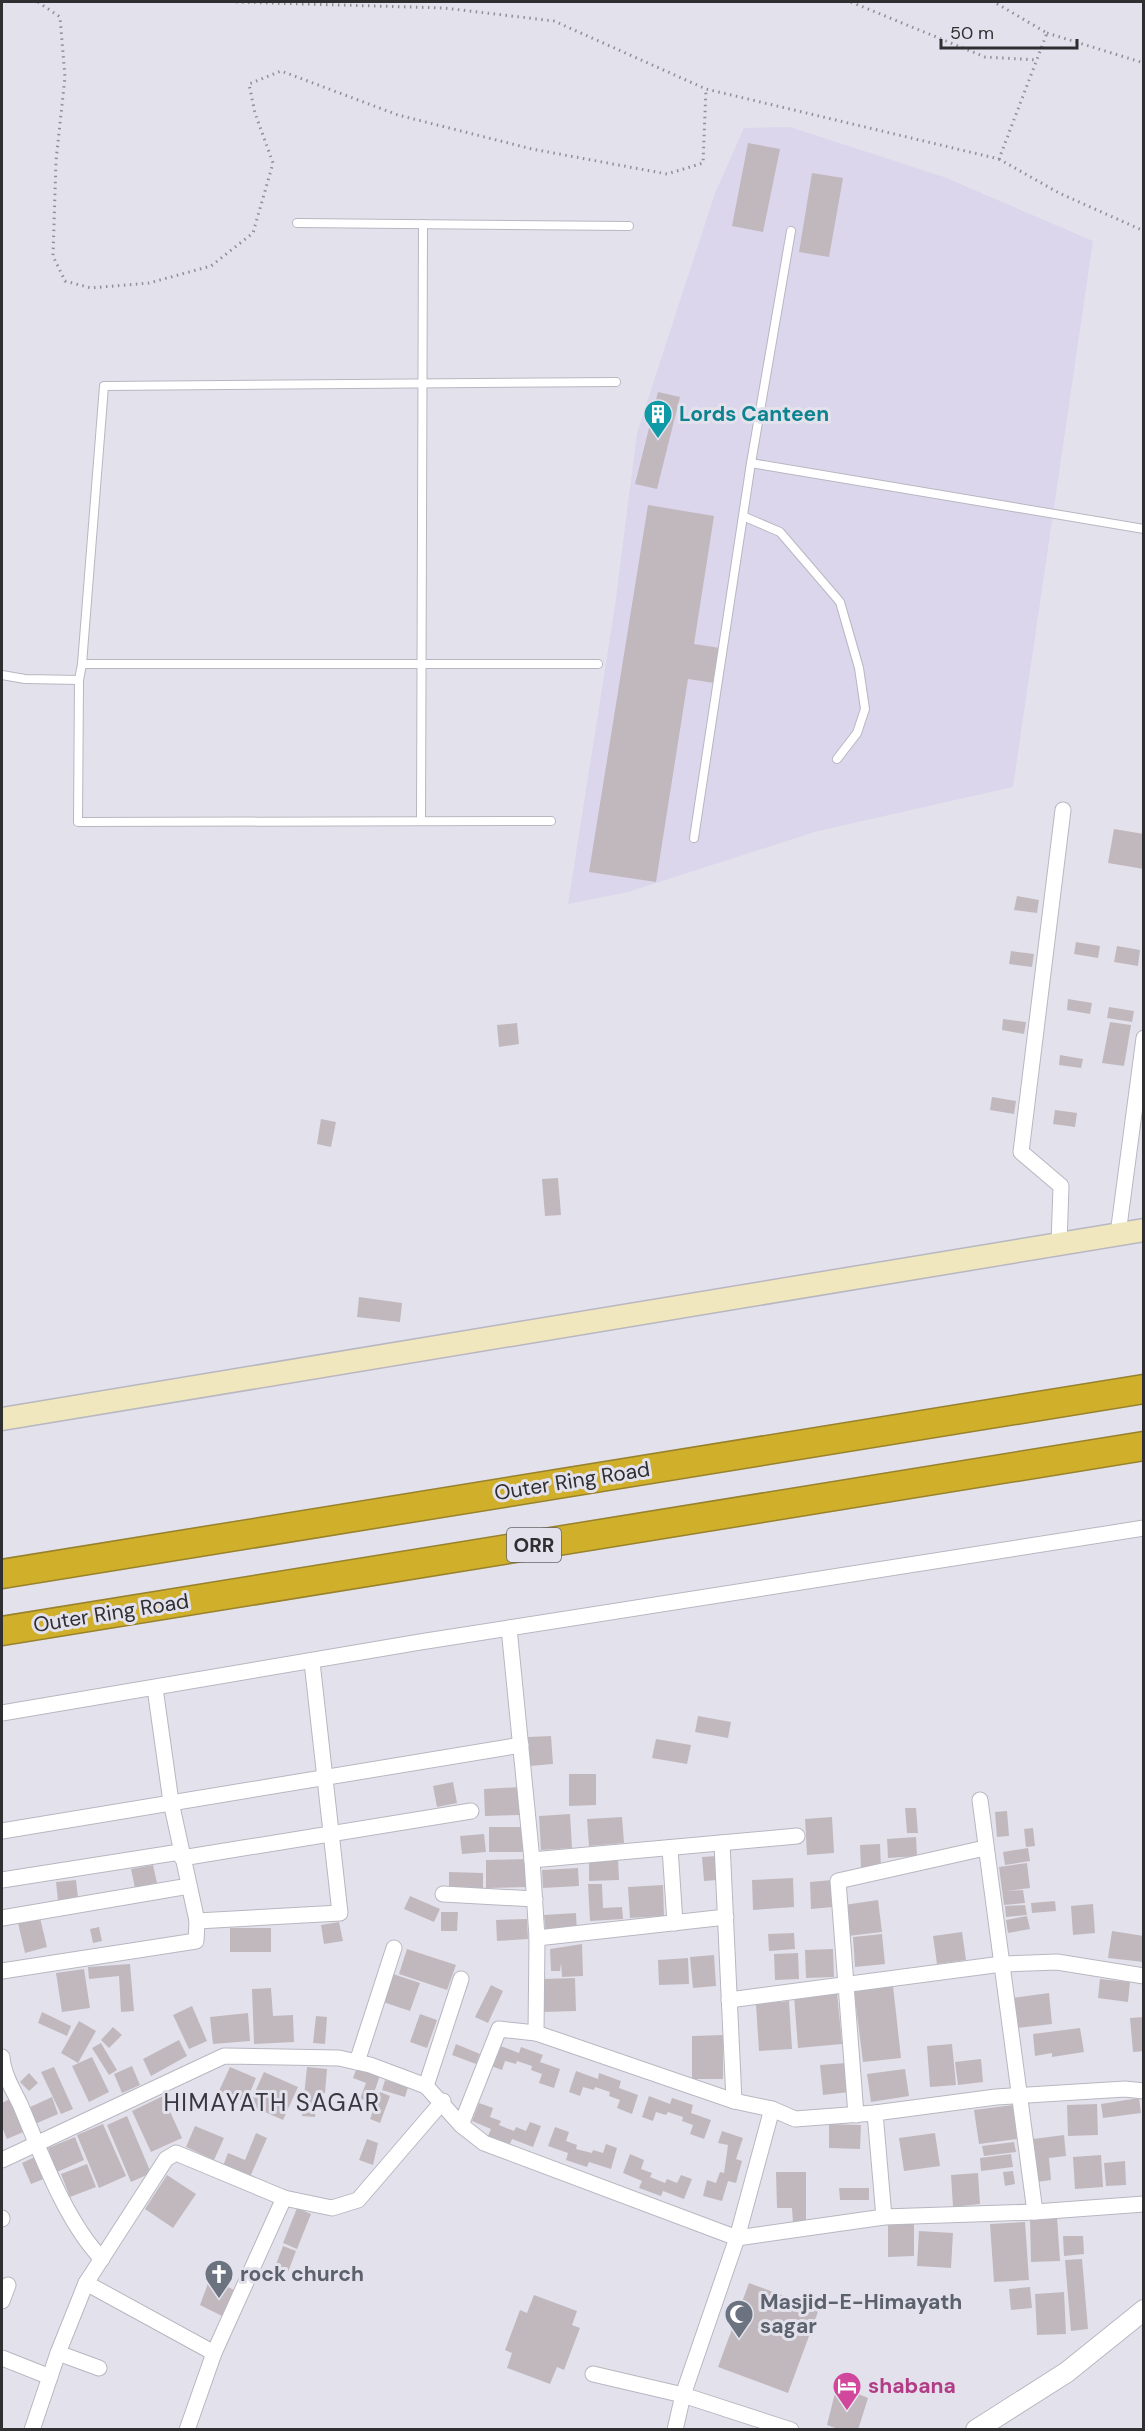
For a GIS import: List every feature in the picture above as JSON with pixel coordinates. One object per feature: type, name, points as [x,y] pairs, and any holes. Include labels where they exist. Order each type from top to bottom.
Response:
[{"type":"highway","name":"Outer Ring Road","points":[[2,1574],[1143,1389]]},
{"type":"highway","name":"Outer Ring Road","points":[[2,1631],[1143,1446]]},
{"type":"main road","points":[[2,1419],[1143,1230]]},
{"type":"street","points":[[1059,1244],[1061,1186],[1021,1152],[1063,810]]},
{"type":"street","points":[[1118,1234],[1143,1038]]},
{"type":"street","points":[[2,1713],[509,1628],[1143,1528]]},
{"type":"street","points":[[509,1628],[535,1899],[536,2033]]},
{"type":"street","points":[[197,1921],[340,1912],[312,1662]]},
{"type":"street","points":[[2,1971],[195,1941],[197,1921],[171,1802],[155,1688]]},
{"type":"street","points":[[2,1831],[521,1745]]},
{"type":"street","points":[[980,1800],[1035,2212]]},
{"type":"street","points":[[2,1880],[471,1811]]},
{"type":"street","points":[[532,1860],[797,1836]]},
{"type":"street","points":[[722,1843],[734,2101]]},
{"type":"street","points":[[670,1848],[675,1923]]},
{"type":"street","points":[[856,2115],[844,1984],[838,1881],[985,1848]]},
{"type":"street","points":[[2,1918],[189,1886]]},
{"type":"street","points":[[443,1894],[535,1899]]},
{"type":"street","points":[[537,1938],[726,1917]]},
{"type":"street","points":[[357,2062],[394,1948]]},
{"type":"street","points":[[729,2000],[1002,1964],[1057,1962],[1143,1976]]},
{"type":"street","points":[[426,2086],[461,1979]]},
{"type":"street","points":[[461,2125],[499,2029],[536,2033],[734,2101],[772,2109],[795,2119],[875,2113],[1019,2095],[1125,2089],[1143,2091]]},
{"type":"street","points":[[2,2160],[36,2142],[224,2056],[339,2058],[426,2086],[442,2101],[461,2125],[484,2143],[737,2238],[884,2217],[1035,2212],[1143,2204]]},
{"type":"street","points":[[2,2057],[36,2142],[88,2245],[102,2259]]},
{"type":"street","points":[[32,2430],[58,2353],[86,2283],[166,2159],[176,2153],[284,2198],[332,2208],[358,2200],[442,2101]]},
{"type":"street","points":[[675,2430],[683,2395],[737,2238],[772,2109]]},
{"type":"street","points":[[875,2113],[884,2217]]},
{"type":"street","points":[[187,2430],[214,2353],[284,2198]]},
{"type":"street","points":[[86,2283],[214,2353]]},
{"type":"street","points":[[2,2301],[8,2285]]},
{"type":"street","points":[[976,2430],[1066,2372],[1143,2310]]},
{"type":"street","points":[[58,2353],[99,2368]]},
{"type":"street","points":[[2,2358],[50,2377]]},
{"type":"street","points":[[593,2374],[683,2395],[791,2430]]},
{"type":"lane","points":[[297,223],[629,226]]},
{"type":"lane","points":[[421,821],[423,224]]},
{"type":"lane","points":[[694,838],[745,517],[751,463],[791,231]]},
{"type":"lane","points":[[551,821],[78,822],[79,680],[104,386],[616,382]]},
{"type":"lane","points":[[751,463],[1143,529]]},
{"type":"lane","points":[[745,517],[780,532],[840,602],[859,668],[865,709],[857,733],[837,759]]},
{"type":"lane","points":[[82,664],[598,663]]},
{"type":"lane","points":[[2,675],[25,679],[79,680]]},
{"type":"path","points":[[38,2],[60,17],[65,77],[56,161],[53,256],[65,281],[91,288],[149,283],[211,266],[253,233],[273,163],[255,113],[249,84],[281,71],[398,115],[532,149],[667,174],[703,164],[706,89]]},
{"type":"path","points":[[236,2],[444,8],[554,21],[706,89],[999,159],[1059,192],[1143,231]]},
{"type":"path","points":[[851,2],[986,57],[1038,60]]},
{"type":"path","points":[[994,2],[1047,33],[1143,63]]},
{"type":"path","points":[[999,159],[1047,33]]},
{"type":"shaded area","points":[[790,127],[944,177],[1093,241],[1013,787],[818,831],[628,892],[568,904],[615,606],[637,433],[715,193],[744,128]]},
{"type":"building","points":[[748,143],[780,149],[763,232],[732,226]]},
{"type":"building","points":[[812,173],[843,178],[829,257],[799,252]]},
{"type":"building","name":"Lords Canteen","points":[[658,392],[680,397],[657,489],[635,484]]},
{"type":"building","points":[[648,505],[714,516],[694,644],[720,648],[714,683],[688,679],[656,882],[589,872]]},
{"type":"building","points":[[1114,829],[1144,834],[1144,869],[1108,863]]},
{"type":"building","points":[[1017,896],[1039,900],[1037,913],[1014,910]]},
{"type":"building","points":[[1076,942],[1100,946],[1098,958],[1074,954]]},
{"type":"building","points":[[1117,946],[1140,950],[1138,966],[1114,962]]},
{"type":"building","points":[[1011,951],[1034,954],[1032,967],[1009,964]]},
{"type":"building","points":[[1068,999],[1092,1003],[1090,1014],[1067,1010]]},
{"type":"building","points":[[1109,1007],[1134,1011],[1132,1022],[1107,1018]]},
{"type":"building","points":[[1003,1019],[1026,1022],[1024,1034],[1002,1030]]},
{"type":"building","points":[[1110,1022],[1131,1025],[1124,1066],[1102,1063]]},
{"type":"building","points":[[517,1023],[519,1044],[499,1047],[497,1025]]},
{"type":"building","points":[[1060,1055],[1083,1059],[1081,1068],[1059,1065]]},
{"type":"building","points":[[992,1097],[1016,1101],[1014,1114],[990,1110]]},
{"type":"building","points":[[1055,1110],[1077,1113],[1075,1127],[1053,1124]]},
{"type":"building","points":[[321,1119],[336,1122],[331,1147],[317,1144]]},
{"type":"building","points":[[558,1178],[561,1215],[545,1216],[542,1179]]},
{"type":"building","points":[[359,1297],[402,1303],[400,1322],[357,1317]]},
{"type":"building","points":[[698,1716],[731,1722],[728,1738],[695,1732]]},
{"type":"building","points":[[551,1736],[553,1764],[530,1766],[528,1737]]},
{"type":"building","points":[[656,1739],[691,1745],[687,1764],[652,1758]]},
{"type":"building","points":[[569,1774],[596,1774],[596,1805],[569,1806]]},
{"type":"building","points":[[453,1782],[457,1803],[437,1807],[433,1786]]},
{"type":"building","points":[[520,1787],[521,1815],[485,1816],[484,1789]]},
{"type":"building","points":[[905,1808],[916,1808],[918,1833],[907,1833]]},
{"type":"building","points":[[1007,1811],[1009,1836],[997,1837],[995,1812]]},
{"type":"building","points":[[570,1814],[572,1848],[541,1850],[539,1816]]},
{"type":"building","points":[[622,1817],[624,1843],[589,1846],[587,1819]]},
{"type":"building","points":[[832,1817],[834,1853],[807,1855],[805,1819]]},
{"type":"building","points":[[489,1827],[525,1827],[524,1852],[489,1852]]},
{"type":"building","points":[[1033,1828],[1035,1846],[1026,1847],[1024,1829]]},
{"type":"building","points":[[484,1834],[486,1852],[462,1854],[460,1836]]},
{"type":"building","points":[[916,1837],[917,1856],[888,1858],[887,1839]]},
{"type":"building","points":[[880,1844],[881,1868],[861,1869],[860,1845]]},
{"type":"building","points":[[1028,1848],[1030,1861],[1005,1865],[1003,1852]]},
{"type":"building","points":[[717,1856],[718,1880],[704,1881],[702,1857]]},
{"type":"building","points":[[618,1857],[619,1880],[589,1881],[589,1858]]},
{"type":"building","points":[[529,1859],[529,1887],[486,1888],[486,1860]]},
{"type":"building","points":[[1027,1863],[1030,1888],[1006,1891],[1023,1890],[1025,1903],[1004,1905],[999,1867]]},
{"type":"building","points":[[153,1865],[157,1883],[135,1888],[131,1869]]},
{"type":"building","points":[[578,1868],[579,1886],[543,1888],[542,1870]]},
{"type":"building","points":[[449,1872],[483,1873],[483,1888],[449,1887]]},
{"type":"building","points":[[793,1878],[794,1907],[753,1910],[752,1880]]},
{"type":"building","points":[[76,1880],[78,1898],[58,1900],[56,1882]]},
{"type":"building","points":[[832,1880],[833,1907],[811,1909],[810,1882]]},
{"type":"building","points":[[588,1884],[602,1884],[603,1908],[622,1907],[623,1919],[590,1921]]},
{"type":"building","points":[[663,1885],[664,1916],[630,1918],[628,1887]]},
{"type":"building","points":[[410,1896],[440,1909],[434,1922],[404,1909]]},
{"type":"building","points":[[878,1900],[882,1932],[848,1936],[844,1905]]},
{"type":"building","points":[[1055,1901],[1056,1911],[1032,1913],[1031,1903]]},
{"type":"building","points":[[1093,1904],[1095,1933],[1073,1935],[1071,1906]]},
{"type":"building","points":[[1025,1905],[1027,1915],[1006,1917],[1005,1906]]},
{"type":"building","points":[[441,1912],[458,1912],[457,1931],[441,1931]]},
{"type":"building","points":[[576,1913],[577,1933],[546,1935],[544,1915]]},
{"type":"building","points":[[1027,1916],[1030,1929],[1008,1933],[1006,1920]]},
{"type":"building","points":[[40,1918],[47,1947],[25,1953],[18,1923]]},
{"type":"building","points":[[527,1919],[528,1939],[497,1941],[496,1920]]},
{"type":"building","points":[[339,1922],[343,1941],[324,1944],[321,1925]]},
{"type":"building","points":[[99,1927],[102,1941],[93,1943],[90,1929]]},
{"type":"building","points":[[230,1928],[271,1928],[271,1952],[230,1952]]},
{"type":"building","points":[[1112,1931],[1144,1936],[1144,1962],[1108,1958]]},
{"type":"building","points":[[962,1932],[966,1960],[937,1964],[933,1936]]},
{"type":"building","points":[[794,1933],[795,1949],[769,1951],[768,1934]]},
{"type":"building","points":[[882,1934],[885,1964],[855,1967],[853,1937]]},
{"type":"building","points":[[582,1944],[583,1976],[562,1977],[561,1963],[560,1971],[551,1971],[550,1949]]},
{"type":"building","points":[[407,1949],[456,1965],[447,1990],[399,1974]]},
{"type":"building","points":[[833,1949],[834,1977],[806,1978],[805,1950]]},
{"type":"building","points":[[798,1953],[799,1979],[775,1980],[774,1954]]},
{"type":"building","points":[[714,1955],[716,1986],[693,1988],[690,1957]]},
{"type":"building","points":[[688,1958],[689,1984],[659,1985],[658,1960]]},
{"type":"building","points":[[130,1964],[134,2011],[121,2012],[119,1976],[89,1979],[88,1967]]},
{"type":"building","points":[[84,1969],[90,2008],[62,2012],[56,1973]]},
{"type":"building","points":[[387,1972],[420,1983],[410,2011],[377,2000]]},
{"type":"building","points":[[575,1978],[576,2011],[542,2012],[542,1979]]},
{"type":"building","points":[[1100,1979],[1130,1982],[1128,2002],[1098,1998]]},
{"type":"building","points":[[491,1985],[503,1991],[488,2023],[475,2017]]},
{"type":"building","points":[[893,1986],[901,2058],[863,2062],[854,1990]]},
{"type":"building","points":[[271,1988],[273,2016],[293,2015],[294,2042],[254,2044],[252,1989]]},
{"type":"building","points":[[837,1992],[842,2044],[798,2048],[794,1996]]},
{"type":"building","points":[[1049,1993],[1052,2024],[1017,2028],[1013,1998]]},
{"type":"building","points":[[789,2001],[792,2049],[759,2051],[756,2004]]},
{"type":"building","points":[[192,2006],[207,2041],[189,2049],[173,2015]]},
{"type":"building","points":[[42,2012],[71,2026],[67,2036],[38,2023]]},
{"type":"building","points":[[248,2013],[250,2041],[213,2044],[210,2017]]},
{"type":"building","points":[[420,2014],[437,2020],[427,2048],[410,2042]]},
{"type":"building","points":[[316,2016],[327,2017],[325,2044],[313,2043]]},
{"type":"building","points":[[1144,2017],[1144,2051],[1133,2052],[1130,2018]]},
{"type":"building","points":[[79,2021],[96,2031],[78,2063],[61,2053]]},
{"type":"building","points":[[113,2027],[122,2035],[109,2048],[101,2040]]},
{"type":"building","points":[[1080,2028],[1084,2052],[1052,2057],[1052,2053],[1035,2056],[1033,2034]]},
{"type":"building","points":[[723,2035],[723,2079],[692,2079],[692,2036]]},
{"type":"building","points":[[179,2040],[187,2056],[151,2076],[143,2059]]},
{"type":"building","points":[[101,2043],[117,2070],[109,2075],[92,2048]]},
{"type":"building","points":[[456,2044],[480,2054],[476,2064],[452,2055]]},
{"type":"building","points":[[952,2044],[956,2085],[930,2087],[927,2046]]},
{"type":"building","points":[[498,2045],[519,2053],[521,2047],[543,2055],[540,2062],[560,2069],[554,2088],[539,2083],[542,2074],[531,2070],[532,2066],[517,2061],[516,2064],[505,2061],[502,2070],[491,2066]]},
{"type":"building","points":[[92,2057],[109,2092],[89,2102],[72,2066]]},
{"type":"building","points":[[981,2059],[983,2082],[958,2085],[955,2062]]},
{"type":"building","points":[[846,2063],[849,2092],[823,2095],[820,2065]]},
{"type":"building","points":[[132,2066],[140,2085],[122,2093],[114,2074]]},
{"type":"building","points":[[54,2067],[73,2109],[61,2114],[41,2072]]},
{"type":"building","points":[[230,2067],[256,2078],[246,2102],[219,2091]]},
{"type":"building","points":[[307,2067],[327,2069],[325,2093],[317,2093],[315,2117],[302,2116]]},
{"type":"building","points":[[357,2067],[380,2075],[371,2102],[360,2099],[366,2083],[353,2078]]},
{"type":"building","points":[[905,2069],[909,2096],[871,2102],[867,2074]]},
{"type":"building","points":[[576,2071],[598,2079],[599,2073],[621,2081],[619,2088],[638,2095],[632,2114],[617,2108],[620,2100],[609,2096],[610,2092],[595,2087],[594,2090],[583,2087],[580,2096],[569,2092]]},
{"type":"building","points":[[264,2072],[298,2087],[283,2120],[249,2105]]},
{"type":"building","points":[[29,2073],[38,2083],[29,2091],[20,2082]]},
{"type":"building","points":[[385,2080],[408,2087],[405,2097],[382,2090]]},
{"type":"building","points":[[380,2092],[390,2096],[380,2123],[370,2119]]},
{"type":"building","points":[[163,2096],[182,2138],[151,2152],[132,2111]]},
{"type":"building","points":[[649,2096],[670,2104],[672,2098],[693,2105],[691,2113],[711,2120],[704,2139],[690,2134],[693,2125],[682,2121],[683,2117],[668,2112],[666,2115],[656,2112],[653,2121],[642,2117]]},
{"type":"building","points":[[14,2097],[28,2130],[7,2139],[2,2127],[2,2103]]},
{"type":"building","points":[[52,2097],[58,2114],[35,2124],[28,2108]]},
{"type":"building","points":[[1139,2098],[1141,2113],[1103,2118],[1101,2104]]},
{"type":"building","points":[[479,2103],[493,2108],[490,2117],[501,2121],[499,2125],[514,2131],[516,2127],[526,2131],[530,2122],[541,2126],[533,2147],[512,2139],[510,2144],[488,2136],[491,2129],[472,2121]]},
{"type":"building","points":[[1097,2104],[1098,2135],[1068,2136],[1067,2105]]},
{"type":"building","points":[[1013,2105],[1017,2139],[979,2144],[974,2110]]},
{"type":"building","points":[[127,2116],[151,2173],[131,2182],[107,2125]]},
{"type":"building","points":[[103,2124],[126,2176],[99,2188],[77,2135]]},
{"type":"building","points":[[829,2124],[861,2125],[860,2149],[829,2148]]},
{"type":"building","points":[[195,2126],[224,2138],[214,2160],[186,2147]]},
{"type":"building","points":[[555,2127],[569,2132],[566,2141],[577,2145],[576,2149],[603,2153],[606,2144],[617,2148],[611,2169],[589,2162],[587,2167],[566,2160],[568,2153],[548,2146]]},
{"type":"building","points":[[722,2131],[743,2138],[736,2159],[742,2161],[736,2183],[728,2181],[722,2201],[703,2196],[707,2180],[716,2183],[720,2172],[724,2173],[728,2145],[718,2143]]},
{"type":"building","points":[[256,2133],[267,2138],[250,2177],[223,2166],[228,2153],[245,2160]]},
{"type":"building","points":[[935,2133],[940,2166],[904,2171],[899,2138]]},
{"type":"building","points":[[1064,2135],[1066,2156],[1049,2158],[1051,2180],[1037,2182],[1033,2139]]},
{"type":"building","points":[[75,2137],[84,2160],[57,2172],[48,2148]]},
{"type":"building","points":[[367,2139],[378,2143],[373,2165],[359,2160]]},
{"type":"building","points":[[1014,2142],[1016,2152],[984,2156],[982,2146]]},
{"type":"building","points":[[41,2154],[51,2176],[31,2184],[22,2163]]},
{"type":"building","points":[[630,2154],[644,2160],[641,2169],[652,2173],[650,2177],[665,2183],[667,2179],[677,2183],[681,2175],[692,2179],[684,2199],[663,2191],[661,2196],[639,2188],[642,2181],[623,2173]]},
{"type":"building","points":[[1011,2154],[1013,2167],[981,2171],[980,2158]]},
{"type":"building","points":[[1101,2155],[1103,2187],[1075,2189],[1073,2157]]},
{"type":"building","points":[[1125,2161],[1126,2185],[1106,2186],[1104,2163]]},
{"type":"building","points":[[87,2164],[96,2187],[70,2197],[61,2174]]},
{"type":"building","points":[[1013,2171],[1015,2184],[1005,2186],[1003,2172]]},
{"type":"building","points":[[776,2172],[806,2172],[806,2223],[793,2223],[792,2208],[777,2208]]},
{"type":"building","points":[[978,2173],[980,2204],[953,2207],[951,2175]]},
{"type":"building","points":[[167,2175],[196,2194],[173,2228],[145,2209]]},
{"type":"building","points":[[839,2188],[869,2188],[869,2200],[840,2200]]},
{"type":"building","points":[[297,2208],[311,2214],[297,2249],[283,2243]]},
{"type":"building","points":[[1057,2217],[1060,2261],[1031,2262],[1030,2219]]},
{"type":"building","points":[[888,2221],[914,2221],[914,2256],[888,2257]]},
{"type":"building","points":[[1025,2222],[1029,2280],[994,2282],[990,2224]]},
{"type":"building","points":[[919,2231],[953,2233],[951,2268],[917,2266]]},
{"type":"building","points":[[1063,2236],[1083,2236],[1084,2254],[1064,2256]]},
{"type":"building","points":[[283,2246],[296,2251],[288,2272],[275,2267]]},
{"type":"building","points":[[1082,2259],[1088,2329],[1071,2331],[1065,2260]]},
{"type":"building","name":"rock church","points":[[210,2278],[238,2292],[226,2318],[200,2305]]},
{"type":"building","points":[[749,2283],[819,2309],[788,2393],[718,2367]]},
{"type":"building","points":[[1030,2287],[1032,2308],[1011,2310],[1009,2289]]},
{"type":"building","points":[[1064,2292],[1066,2334],[1037,2335],[1035,2294]]},
{"type":"building","points":[[534,2295],[577,2311],[572,2325],[580,2328],[564,2370],[557,2367],[550,2384],[507,2368],[512,2353],[505,2350],[520,2310],[527,2313]]},
{"type":"building","name":"shabana","points":[[837,2385],[868,2398],[858,2430],[841,2430],[827,2425]]},
{"type":"place","name":"Lords Canteen","points":[[658,440]]},
{"type":"place","name":"rock church","points":[[219,2300]]},
{"type":"place","name":"Masjid-E-Himayath sagar","points":[[739,2340]]},
{"type":"place","name":"shabana","points":[[847,2412]]},
{"type":"district","name":"HIMAYATH SAGAR","points":[[272,2103]]}]
